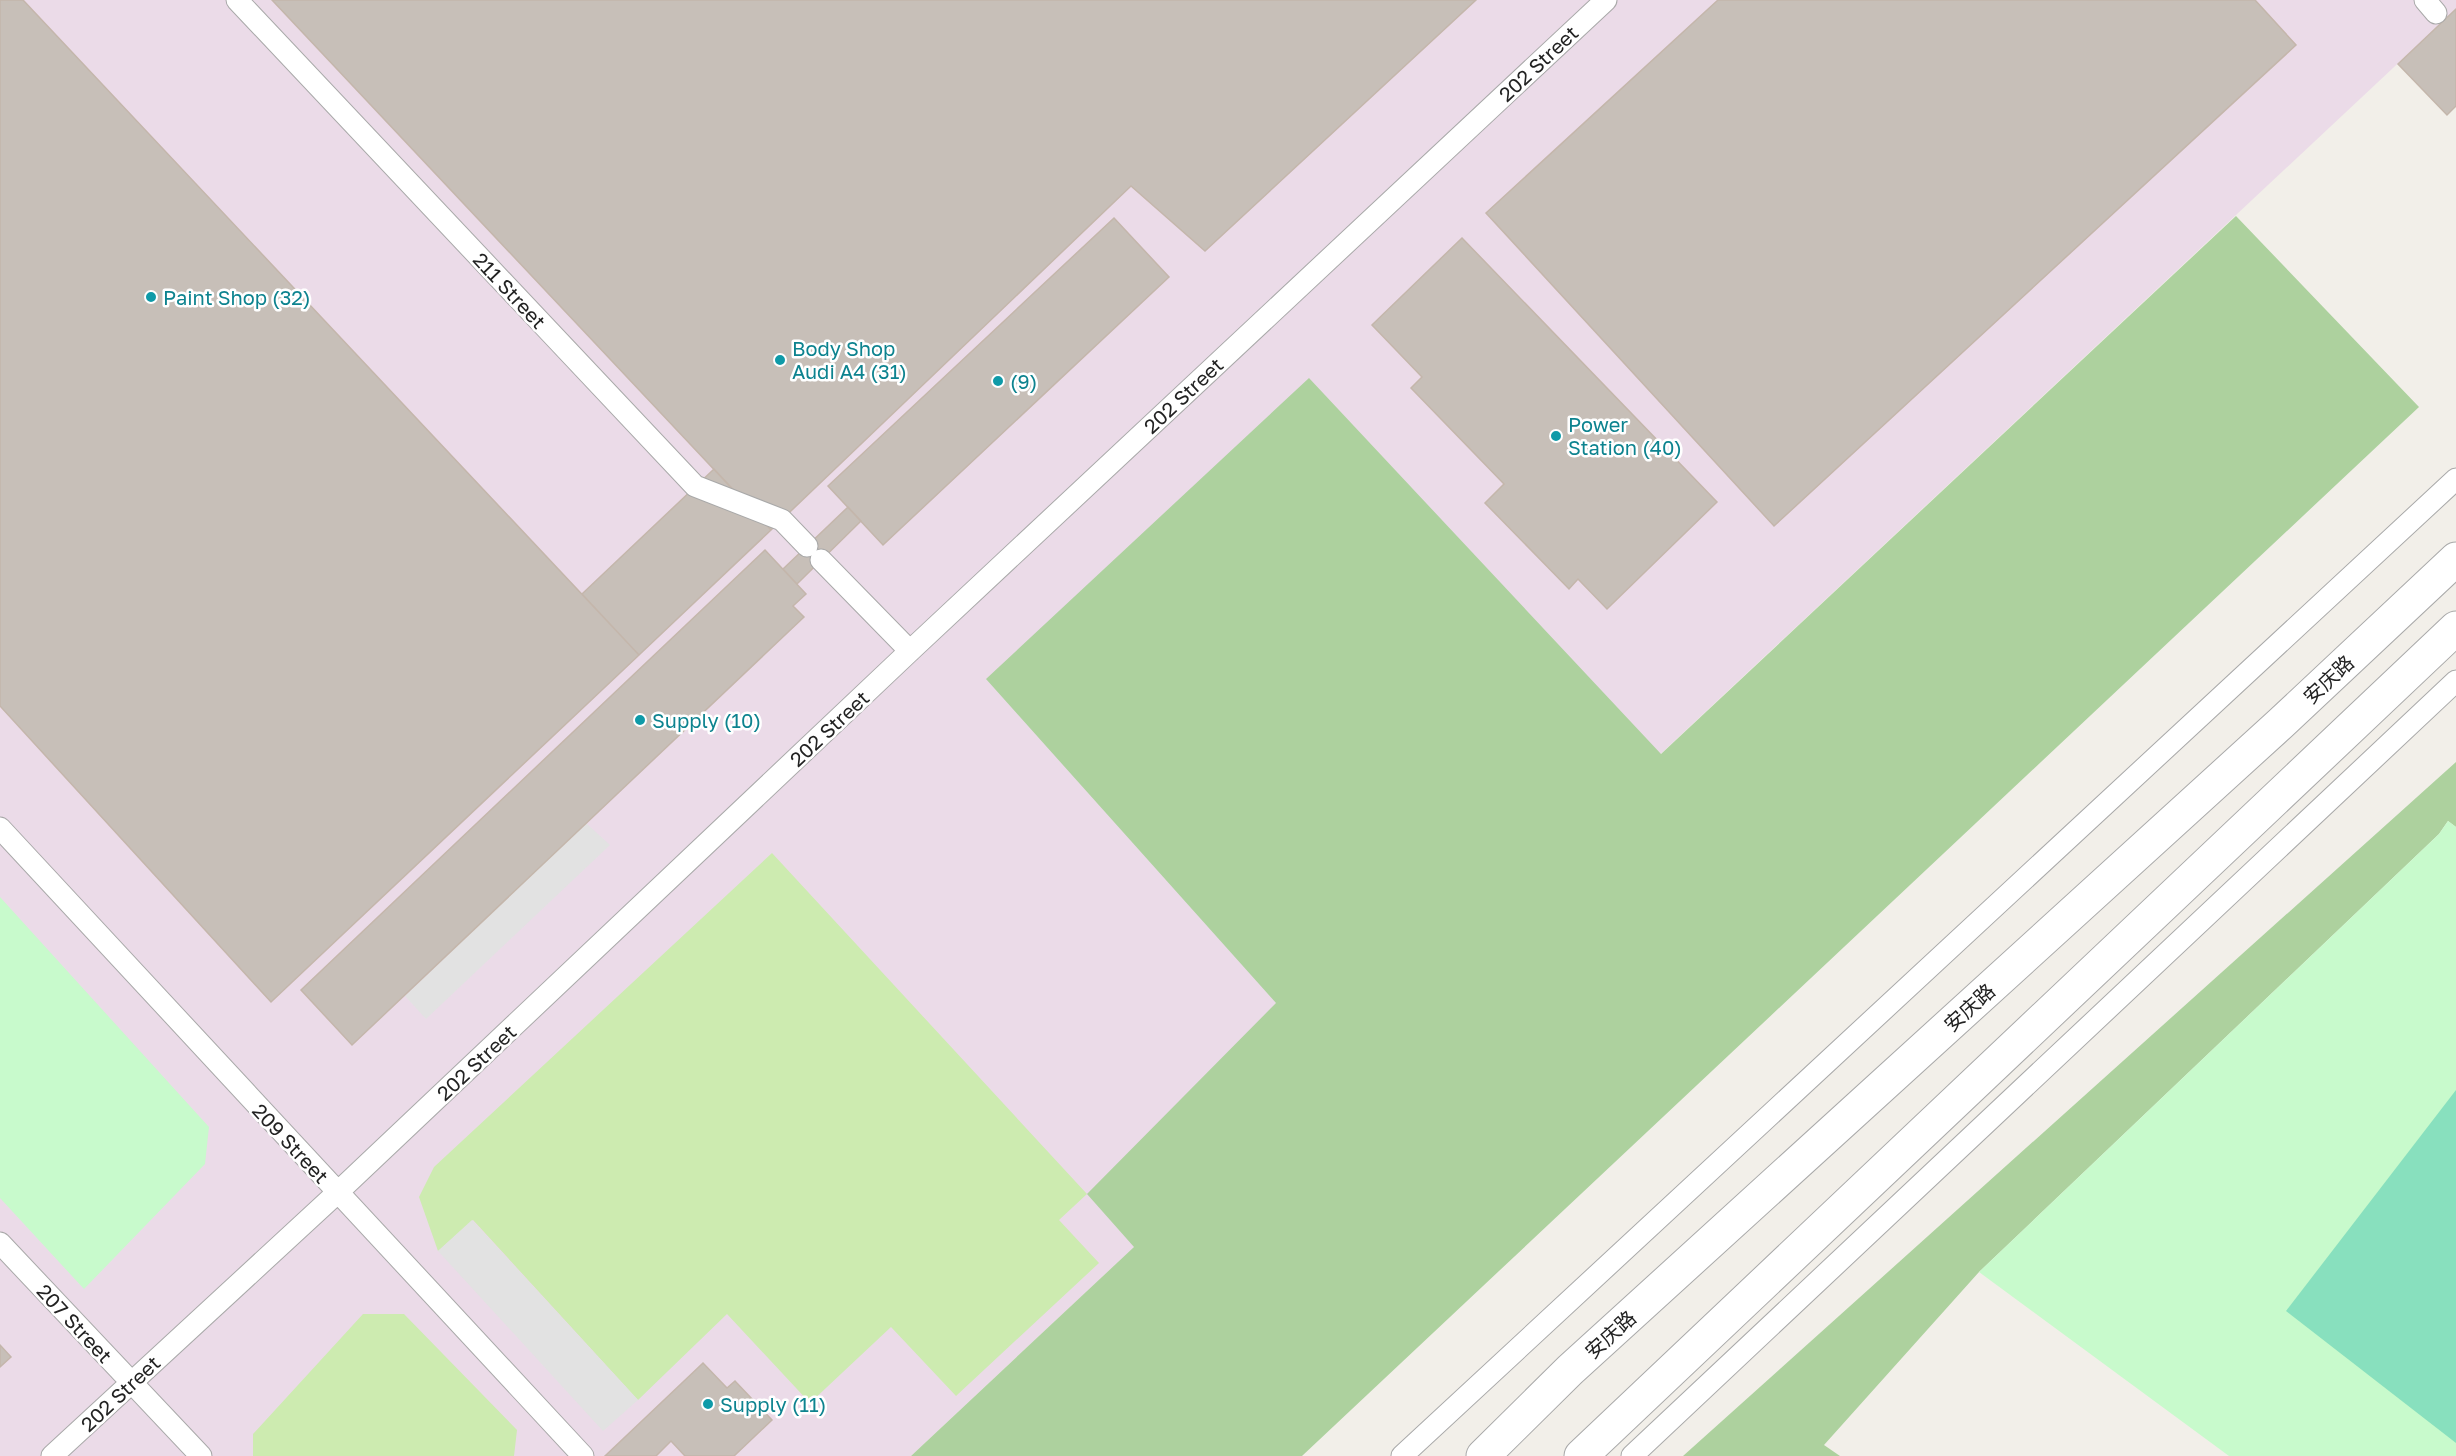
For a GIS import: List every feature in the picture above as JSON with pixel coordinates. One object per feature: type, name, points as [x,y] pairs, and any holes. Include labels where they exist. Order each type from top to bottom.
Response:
[{"type":"street","name":"安庆路","points":[[1483,1456],[1579,1362],[2280,724],[2456,559]]},
{"type":"street","points":[[1581,1456],[2456,628]]},
{"type":"lane","name":"211 Street","points":[[237,0],[695,486],[782,520],[910,651]]},
{"type":"lane","name":"202 Street","points":[[52,1456],[337,1193],[910,651],[1606,0]]},
{"type":"lane","points":[[1402,1456],[2456,479]]},
{"type":"lane","points":[[1632,1456],[2456,681]]},
{"type":"lane","name":"209 Street","points":[[0,828],[577,1454]]},
{"type":"lane","name":"207 Street","points":[[0,1243],[201,1456]]},
{"type":"shaded area","points":[[0,0],[2456,0],[2456,9],[911,1456],[0,1456]]},
{"type":"shaded area","points":[[586,823],[610,845],[426,1019],[405,996]]},
{"type":"shaded area","points":[[472,1220],[638,1400],[603,1431],[438,1251]]},
{"type":"green space","points":[[2236,216],[2419,407],[1302,1456],[911,1456],[1134,1247],[1087,1194],[1276,1003],[986,679],[1309,378],[1661,754]]},
{"type":"green space","points":[[2456,762],[2456,827],[2448,821],[2439,834],[1979,1272],[1824,1445],[1840,1456],[1683,1456]]},
{"type":"green space","points":[[2448,821],[2456,827],[2456,1456],[2229,1456],[1979,1272],[2439,834]]},
{"type":"green space","points":[[772,853],[1087,1194],[1059,1220],[1099,1263],[956,1396],[891,1327],[810,1403],[727,1314],[638,1400],[473,1220],[438,1251],[419,1197],[434,1167]]},
{"type":"green space","points":[[0,897],[209,1127],[205,1164],[84,1289],[0,1198]]},
{"type":"green space","points":[[2456,1090],[2456,1443],[2286,1311]]},
{"type":"green space","points":[[363,1314],[404,1314],[517,1430],[514,1456],[253,1456],[253,1434]]},
{"type":"building","name":"Paint Shop (32)","points":[[0,0],[23,0],[639,655],[271,1002],[0,706]]},
{"type":"building","name":"Body Shop Audi A4 (31)","points":[[272,0],[1476,0],[1205,251],[1131,186],[771,530]]},
{"type":"building","points":[[1718,0],[2255,0],[2296,45],[1774,526],[1486,213]]},
{"type":"building","points":[[2456,9],[2456,106],[2447,115],[2398,64]]},
{"type":"building","name":"(9)","points":[[1114,218],[1169,277],[883,545],[828,486]]},
{"type":"building","name":"Power Station (40)","points":[[1462,238],[1717,502],[1607,609],[1578,579],[1569,589],[1485,503],[1504,484],[1411,388],[1422,377],[1372,325]]},
{"type":"building","points":[[714,469],[771,530],[639,655],[582,594]]},
{"type":"building","points":[[848,507],[861,521],[797,584],[783,569]]},
{"type":"building","name":"Supply (10)","points":[[765,550],[806,594],[793,606],[804,617],[352,1045],[301,990]]},
{"type":"building","points":[[0,1345],[11,1357],[0,1367]]},
{"type":"building","name":"Supply (11)","points":[[703,1363],[727,1388],[735,1381],[772,1420],[734,1456],[685,1456],[671,1441],[656,1456],[605,1456]]},
{"type":"place","name":"Paint Shop (32)","points":[[151,297]]},
{"type":"place","name":"Body Shop Audi A4 (31)","points":[[780,360]]},
{"type":"place","name":"(9)","points":[[998,381]]},
{"type":"place","name":"Power Station (40)","points":[[1556,436]]},
{"type":"place","name":"Supply (10)","points":[[640,720]]},
{"type":"place","name":"Supply (11)","points":[[708,1404]]}]
